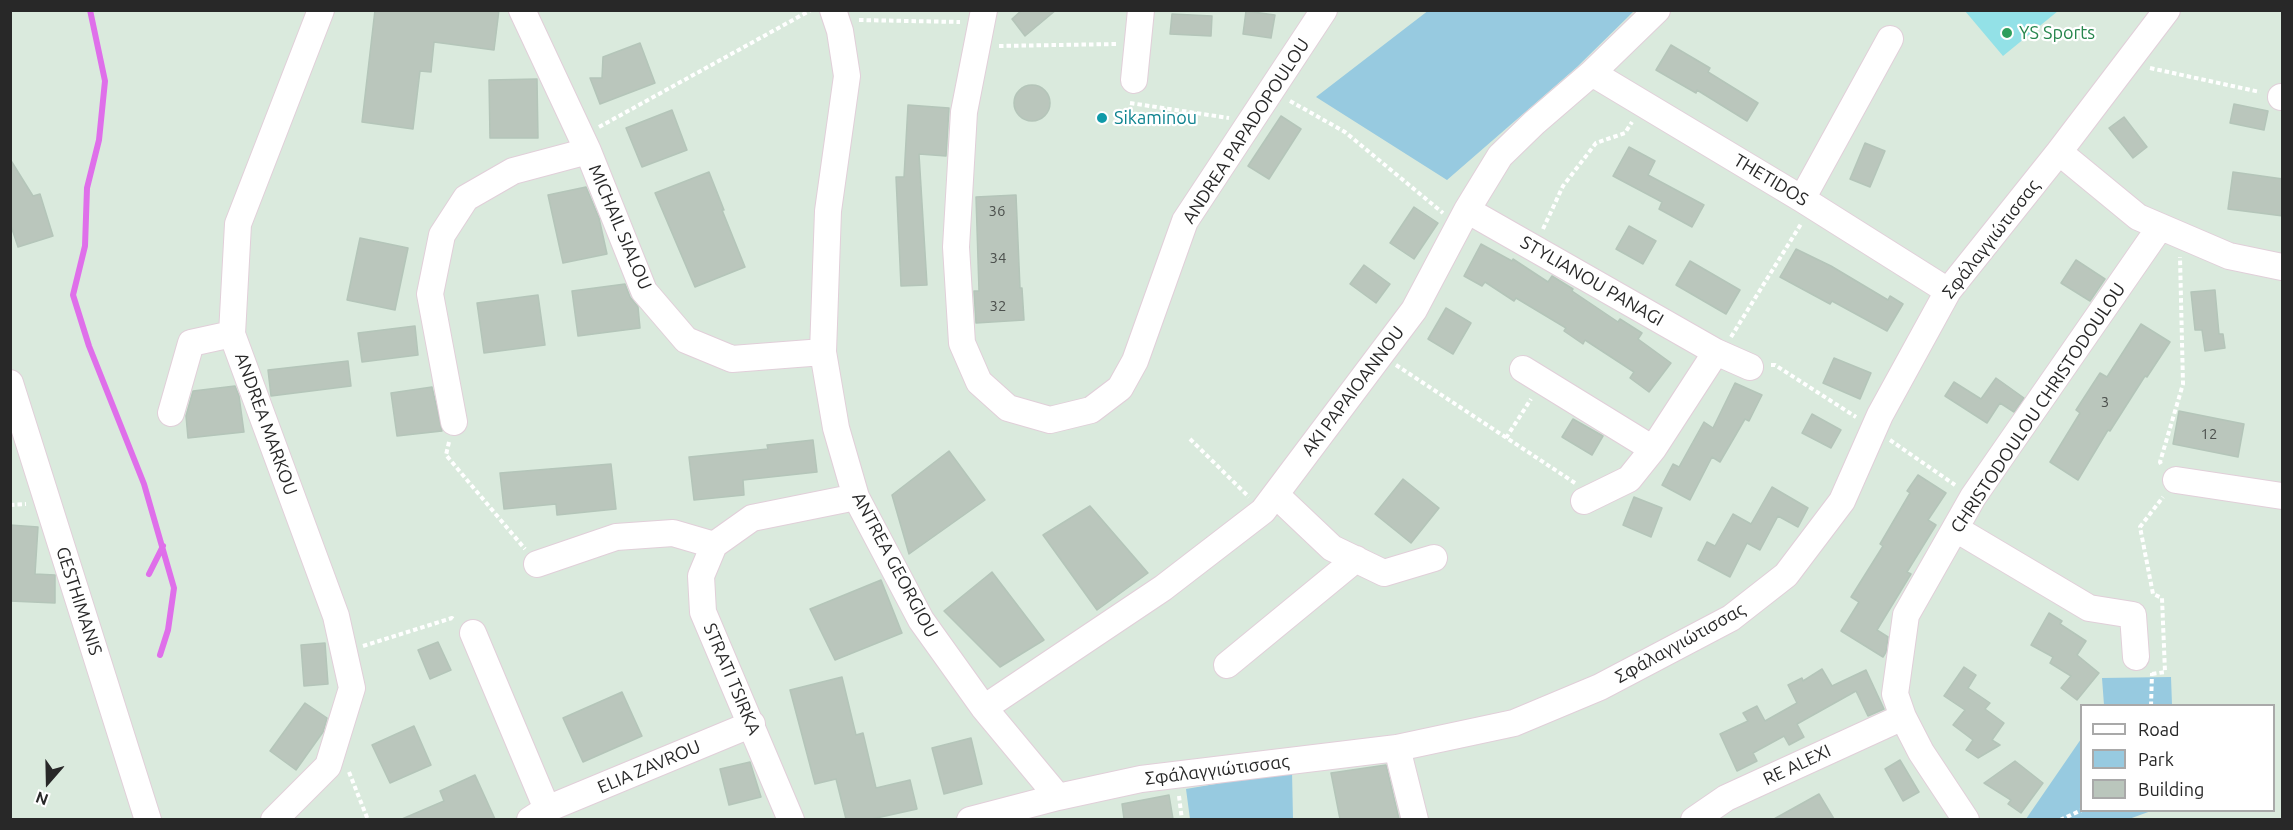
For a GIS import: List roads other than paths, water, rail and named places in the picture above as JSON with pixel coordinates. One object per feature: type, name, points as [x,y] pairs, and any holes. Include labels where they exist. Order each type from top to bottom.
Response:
[{"type":"street","name":"ANDREA MARKOU","points":[[274,819],[328,766],[352,688],[336,616],[232,334],[238,224],[321,10]]},
{"type":"street","name":"MICHAIL SIALOU","points":[[522,10],[584,144],[644,291],[686,340],[732,359],[823,352]]},
{"type":"street","points":[[1134,80],[1141,10]]},
{"type":"street","name":"ANDREA PAPADOPOULOU","points":[[981,26],[964,112],[956,248],[962,343],[979,382],[1001,402],[1008,408],[1050,420],[1091,410],[1120,388],[1135,361],[1185,221],[1324,10]]},
{"type":"street","name":"AKI PAPAIOANNOU","points":[[984,708],[1163,588],[1269,503],[1414,310],[1463,218],[1500,156],[1657,10]]},
{"type":"street","name":"Σφάλαγγιώτισσας","points":[[970,819],[1141,779],[1397,748],[1514,723],[1600,687],[1731,618],[1786,575],[1842,501],[1874,429],[1948,291],[2060,152],[2167,10]]},
{"type":"street","name":"ANTREA GEORGIOU","points":[[835,15],[848,76],[828,211],[823,352],[836,428],[856,497],[921,620],[984,708],[1058,797]]},
{"type":"street","points":[[1807,202],[1890,39]]},
{"type":"street","name":"THETIDOS","points":[[1592,72],[1807,202],[1948,291]]},
{"type":"street","points":[[454,422],[430,294],[442,235],[466,198],[513,171],[584,144]]},
{"type":"street","points":[[2060,152],[2138,217],[2229,256],[2283,267]]},
{"type":"street","name":"STYLIANOU PANAGI","points":[[1463,218],[1535,249],[1718,353],[1750,367]]},
{"type":"street","name":"CHRISTODOULOU CHRISTODOULOU","points":[[1966,819],[1921,752],[1903,717],[1896,694],[1906,615],[1973,497],[2170,231]]},
{"type":"street","points":[[171,413],[191,343],[232,334]]},
{"type":"street","points":[[1589,498],[1629,479],[1653,449],[1718,353]]},
{"type":"street","points":[[1533,375],[1653,449]]},
{"type":"street","name":"GESTHIMANIS","points":[[10,382],[148,819]]},
{"type":"street","points":[[2176,480],[2283,496]]},
{"type":"street","points":[[537,564],[616,537],[673,532],[714,545],[752,518],[856,497]]},
{"type":"street","points":[[1269,503],[1332,548],[1384,573],[1434,558]]},
{"type":"street","points":[[1956,529],[2089,608],[2133,615],[2136,657]]},
{"type":"street","name":"STRATI TSIRKA","points":[[714,545],[701,576],[703,612],[791,819]]},
{"type":"street","points":[[1227,665],[1356,559]]},
{"type":"street","name":"ELIA ZAVROU","points":[[473,633],[538,814],[752,724]]},
{"type":"street","name":"RE ALEXI","points":[[1694,819],[1726,798],[1903,717]]},
{"type":"street","points":[[1397,748],[1415,819]]},
{"type":"waterway","points":[[90,10],[105,81],[99,140],[87,188],[85,246],[73,295],[89,346],[144,484],[174,588],[168,630],[160,655]]},
{"type":"waterway","points":[[149,574],[163,546]]},
{"type":"place","name":"YS Sports","points":[[2007,33]]},
{"type":"place","name":"Sikaminou","points":[[1102,118]]}]
